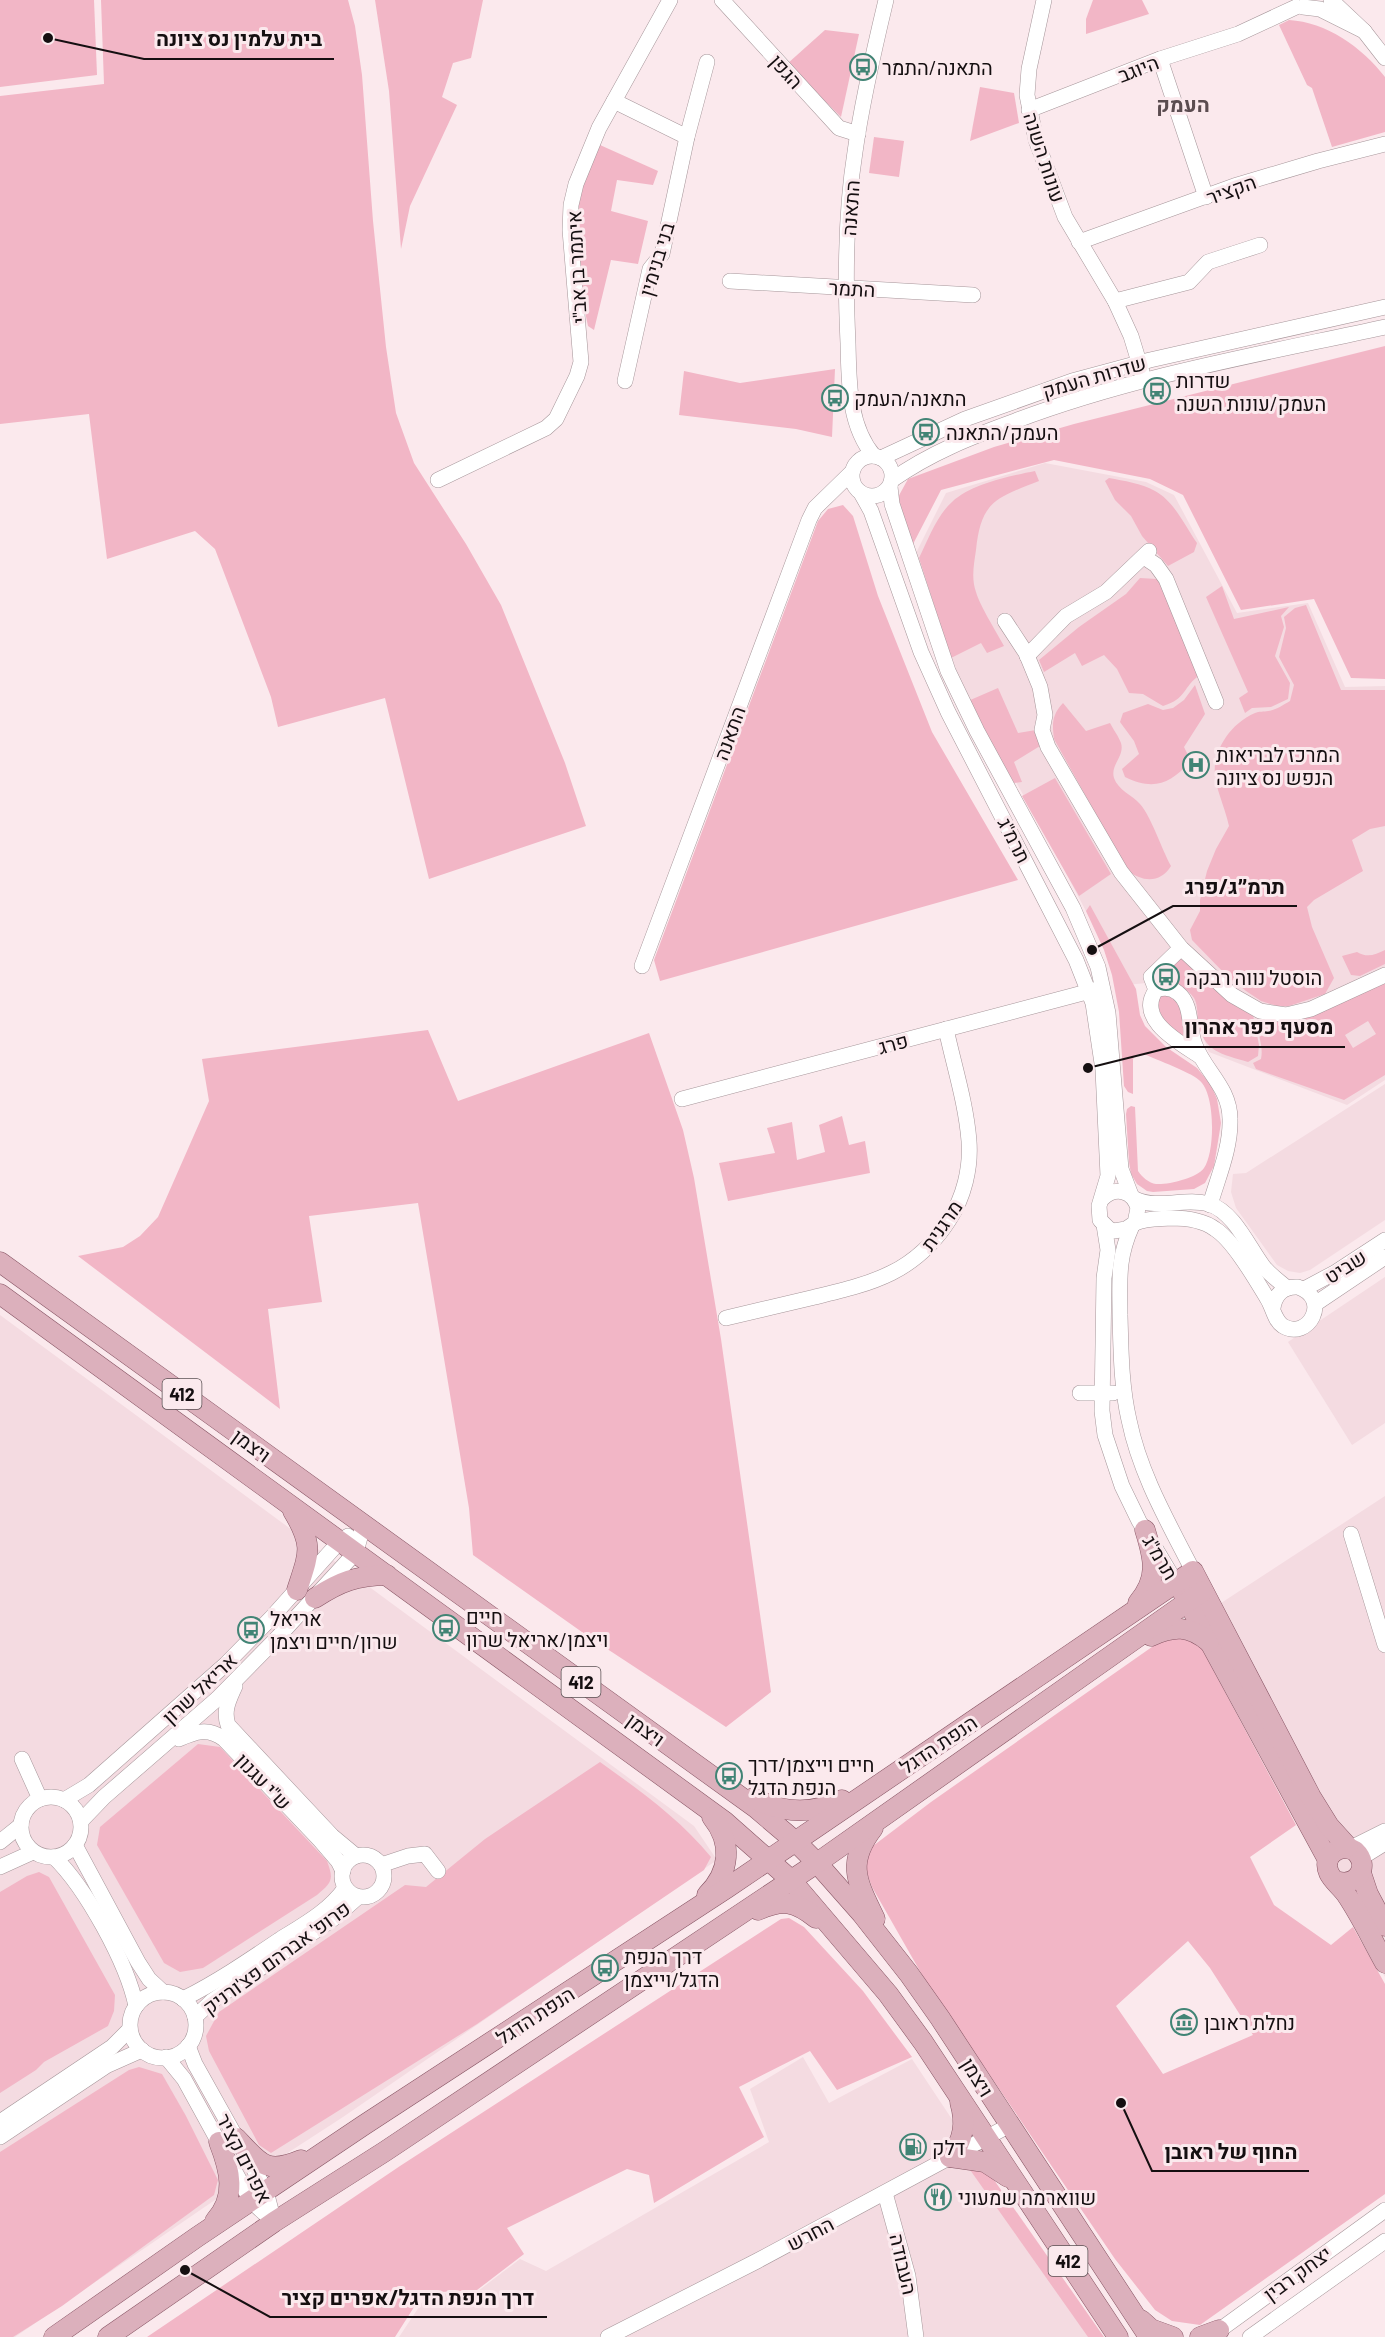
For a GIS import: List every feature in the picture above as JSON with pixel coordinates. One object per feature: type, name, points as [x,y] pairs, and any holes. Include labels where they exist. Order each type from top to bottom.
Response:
[{"type":"main road","name":"ויצמן","points":[[0,1262],[756,1808],[796,1842],[862,1914],[940,2018],[1149,2337]]},
{"type":"main road","name":"ויצמן","points":[[0,1294],[703,1805],[769,1859],[791,1880],[888,1994],[1021,2189],[1117,2336]]},
{"type":"main road","points":[[289,1503],[308,1540],[306,1559],[297,1590]]},
{"type":"main road","points":[[1130,1613],[1147,1593],[1153,1573],[1152,1552],[1145,1530]]},
{"type":"main road","name":"הנפת הדגל","points":[[54,2337],[258,2196],[796,1842],[1175,1581],[1193,1571]]},
{"type":"main road","name":"תרמ\"ג","points":[[1193,1571],[1196,1596],[1209,1642],[1328,1860],[1328,1870],[1336,1881]]},
{"type":"main road","points":[[315,1598],[331,1587],[356,1577],[387,1575]]},
{"type":"main road","name":"תרמ\"ג","points":[[1175,1581],[1196,1596],[1311,1797],[1329,1826],[1355,1857],[1368,1894],[1385,1926]]},
{"type":"main road","name":"הנפת הדגל","points":[[108,2337],[274,2223],[817,1863],[1196,1596]]},
{"type":"main road","points":[[1106,1659],[1176,1627],[1191,1629],[1209,1642]]},
{"type":"main road","points":[[716,1779],[779,1809],[806,1811],[834,1804],[908,1765]]},
{"type":"main road","points":[[689,1913],[718,1883],[723,1874],[727,1855],[723,1835],[703,1805]]},
{"type":"main road","points":[[881,1818],[861,1846],[855,1866],[860,1888],[891,1951]]},
{"type":"main road","points":[[1328,1860],[1333,1852],[1355,1857],[1350,1882],[1336,1881]]},
{"type":"main road","points":[[1336,1881],[1385,1963]]},
{"type":"main road","points":[[716,1931],[773,1904],[790,1902],[808,1911],[839,1935]]},
{"type":"main road","points":[[950,2157],[958,2147],[963,2130],[963,2119],[957,2094]]},
{"type":"main road","points":[[227,2140],[259,2162],[273,2168],[288,2166],[326,2151]]},
{"type":"main road","points":[[197,2237],[220,2215],[230,2193],[227,2140]]},
{"type":"main road","points":[[950,2157],[971,2159],[992,2165],[1021,2189]]},
{"type":"main road","points":[[1134,2312],[1151,2329],[1173,2337]]},
{"type":"main road","points":[[1200,2337],[1215,2333]]},
{"type":"street","name":"איתמר בן אב\"י","points":[[438,480],[546,428],[556,419],[577,376],[581,362],[570,251],[571,205],[587,156],[614,101],[670,0]]},
{"type":"street","name":"הגפן","points":[[722,0],[839,128],[858,134]]},
{"type":"street","name":"התאנה","points":[[878,457],[861,436],[849,388],[846,288],[849,210],[858,134],[886,0]]},
{"type":"street","name":"עונות השנה","points":[[1044,0],[1029,69],[1027,95],[1036,140],[1061,207],[1079,242],[1115,301],[1131,336],[1144,381]]},
{"type":"street","name":"היוגב","points":[[1249,29],[1269,12],[1276,0]]},
{"type":"street","points":[[1332,0],[1364,31],[1385,58]]},
{"type":"street","points":[[1300,4],[1320,9],[1364,31]]},
{"type":"street","name":"היוגב","points":[[1029,110],[1160,59],[1249,29],[1300,4]]},
{"type":"street","points":[[1160,59],[1206,197]]},
{"type":"street","name":"בני בנימין","points":[[625,381],[650,269],[662,254],[687,137],[707,62]]},
{"type":"street","points":[[614,101],[687,137]]},
{"type":"street","name":"הקציר","points":[[1079,242],[1234,186],[1385,144]]},
{"type":"street","points":[[1115,301],[1188,282],[1208,262],[1260,245]]},
{"type":"street","name":"התמר","points":[[730,281],[973,296]]},
{"type":"street","name":"שדרות העמק","points":[[878,457],[965,419],[1072,381],[1139,362],[1385,307]]},
{"type":"street","name":"שדרות העמק","points":[[891,483],[925,459],[972,436],[1077,399],[1144,381],[1385,327]]},
{"type":"street","name":"התאנה","points":[[642,966],[809,520],[821,502],[854,468],[855,418]]},
{"type":"street","points":[[821,502],[837,494],[859,491],[874,496],[885,491],[891,483],[892,470],[878,457],[864,457],[854,468],[852,478],[859,491]]},
{"type":"street","name":"תרמ\"ג","points":[[891,483],[891,504],[948,671],[977,731],[1073,908],[1091,948],[1103,1070],[1108,1176],[1102,1199]]},
{"type":"street","name":"תרמ\"ג","points":[[859,491],[871,511],[921,652],[948,712],[1055,918],[1096,989],[1110,1030],[1121,1169],[1133,1197]]},
{"type":"street","points":[[1027,656],[1066,616],[1106,592],[1146,554],[1166,579],[1216,702]]},
{"type":"street","points":[[1005,621],[1027,656],[1040,687],[1045,715],[1042,730],[1048,747],[1121,872],[1181,948],[1232,995],[1260,1011],[1274,1015],[1300,1013],[1385,975]]},
{"type":"street","points":[[1181,948],[1151,977],[1156,990],[1150,1002],[1151,1012],[1162,1029],[1201,1057]]},
{"type":"street","points":[[1156,990],[1170,988],[1179,993],[1183,999],[1189,1012],[1192,1038],[1201,1057],[1222,1088],[1230,1117],[1230,1131],[1210,1204]]},
{"type":"street","name":"פרג","points":[[682,1099],[1096,989]]},
{"type":"street","name":"מרגנית","points":[[726,1318],[877,1281],[919,1257],[944,1228],[962,1195],[969,1157],[963,1107],[946,1029]]},
{"type":"street","points":[[1112,1192],[1125,1192],[1133,1197],[1147,1203],[1210,1204],[1227,1216],[1264,1268],[1287,1288],[1304,1289],[1309,1292],[1315,1304],[1313,1317],[1309,1323],[1296,1329],[1277,1321],[1273,1308],[1228,1241],[1216,1229],[1186,1218],[1149,1219],[1133,1224],[1126,1230],[1114,1231],[1104,1225],[1098,1213],[1102,1199],[1112,1192]]},
{"type":"street","points":[[1133,1197],[1138,1209],[1133,1224]]},
{"type":"street","name":"תרמ\"ג","points":[[1133,1224],[1124,1244],[1119,1265],[1122,1367],[1128,1420],[1139,1458],[1158,1503],[1193,1571]]},
{"type":"street","name":"תרמ\"ג","points":[[1104,1225],[1108,1240],[1108,1260],[1104,1278],[1102,1392],[1105,1435],[1122,1486],[1175,1581]]},
{"type":"street","name":"שביט","points":[[1304,1289],[1336,1272],[1385,1240]]},
{"type":"street","name":"שביט","points":[[1315,1304],[1385,1257]]},
{"type":"street","points":[[1273,1308],[1277,1295],[1287,1288]]},
{"type":"street","points":[[1080,1393],[1102,1392],[1125,1395]]},
{"type":"street","name":"אריאל שרון","points":[[81,1821],[104,1797],[168,1743],[239,1678],[315,1598],[363,1526]]},
{"type":"street","points":[[1351,1534],[1385,1646]]},
{"type":"street","name":"אריאל שרון","points":[[64,1800],[89,1785],[158,1726],[226,1664],[297,1590],[348,1546]]},
{"type":"street","name":"ש\"י עגנון","points":[[239,1678],[226,1705],[225,1716],[228,1725],[332,1836],[356,1856]]},
{"type":"street","name":"ש\"י עגנון","points":[[168,1743],[206,1731],[224,1739],[320,1840],[338,1860],[343,1871]]},
{"type":"street","points":[[22,1759],[40,1799]]},
{"type":"street","points":[[56,1797],[64,1800],[72,1805],[81,1821],[80,1838],[70,1851],[54,1857],[33,1852],[23,1840],[21,1825],[26,1809],[40,1799],[56,1797]]},
{"type":"street","points":[[0,1842],[21,1825]]},
{"type":"street","points":[[1355,1857],[1385,1831]]},
{"type":"street","points":[[1355,1857],[1385,1843]]},
{"type":"street","points":[[75,1845],[138,1962],[149,1979],[163,1992]]},
{"type":"street","points":[[0,1867],[33,1852]]},
{"type":"street","points":[[381,1865],[408,1856],[425,1854],[438,1871]]},
{"type":"street","points":[[356,1856],[374,1858],[381,1865],[384,1875],[381,1888],[371,1896],[352,1892],[343,1883],[343,1871],[350,1860],[356,1856]]},
{"type":"street","points":[[54,1857],[77,1883],[120,1960],[132,1988],[136,2006]]},
{"type":"street","name":"פרופ' אברהם פצ'ורניק","points":[[183,1999],[212,1984],[320,1914],[339,1898],[352,1892]]},
{"type":"street","name":"פרופ' אברהם פצ'ורניק","points":[[195,2017],[212,2001],[333,1919],[352,1892]]},
{"type":"street","points":[[163,1992],[183,1999],[195,2017],[195,2032],[188,2046],[166,2057],[149,2054],[142,2050],[134,2041],[130,2029],[132,2013],[136,2006],[148,1996],[163,1992]]},
{"type":"street","points":[[0,2122],[112,2047],[130,2029]]},
{"type":"street","name":"אפרים קציר","points":[[188,2046],[227,2140],[274,2223]]},
{"type":"street","points":[[0,2137],[106,2066],[142,2050]]},
{"type":"street","name":"אפרים קציר","points":[[166,2057],[227,2140]]},
{"type":"street","name":"החרש","points":[[608,2337],[758,2261],[1010,2125]]},
{"type":"street","name":"העבודה","points":[[885,2193],[908,2276],[916,2337]]},
{"type":"street","name":"יצחק רבין","points":[[1215,2333],[1385,2210]]},
{"type":"street","name":"יצחק רבין","points":[[1250,2337],[1385,2241]]},
{"type":"shaded area","points":[[0,0],[94,0],[97,75],[0,87]]},
{"type":"shaded area","points":[[101,0],[348,0],[355,26],[362,75],[373,221],[386,347],[396,413],[414,463],[466,544],[501,605],[565,763],[586,826],[429,879],[385,698],[278,727],[271,697],[215,549],[195,531],[107,559],[89,414],[0,424],[0,96],[104,84]]},
{"type":"shaded area","points":[[375,0],[483,0],[471,58],[453,63],[442,97],[457,105],[410,206],[401,249],[389,91]]},
{"type":"shaded area","points":[[1093,0],[1142,0],[1149,14],[1086,34],[1086,19]]},
{"type":"shaded area","points":[[1289,20],[1330,31],[1354,46],[1376,66],[1385,77],[1385,132],[1332,147],[1312,88],[1307,85],[1279,25]]},
{"type":"shaded area","points":[[825,30],[859,34],[841,117],[787,64]]},
{"type":"shaded area","points":[[980,87],[1014,93],[1019,123],[970,141]]},
{"type":"shaded area","points":[[874,137],[904,141],[899,177],[869,173]]},
{"type":"shaded area","points":[[600,145],[658,171],[653,185],[617,180],[611,211],[648,221],[638,264],[611,260],[594,330],[588,326],[582,296],[576,232],[580,194]]},
{"type":"shaded area","points":[[1385,346],[1385,679],[1351,678],[1314,599],[1241,610],[1183,495],[1150,479],[1054,460],[941,490],[911,548],[897,499],[908,479],[994,447],[1074,424]]},
{"type":"shaded area","points":[[835,369],[832,437],[796,429],[679,415],[684,371],[740,383]]},
{"type":"shaded area","name":"המרכז לבריאות הנפש נס ציונה","points":[[1045,463],[1146,482],[1174,495],[1237,613],[1308,603],[1345,687],[1385,686],[1385,1080],[1347,1105],[1209,1052],[1187,997],[1169,981],[1125,985],[1050,843],[961,683],[914,557],[946,493]]},
{"type":"shaded area","points":[[1035,471],[1039,481],[1001,497],[987,511],[978,534],[973,571],[974,587],[1004,646],[987,653],[981,643],[951,658],[919,558],[942,514],[960,496],[991,482]]},
{"type":"shaded area","points":[[1109,478],[1144,486],[1162,495],[1173,507],[1197,543],[1194,552],[1168,566],[1142,536],[1131,516],[1115,500],[1105,481]]},
{"type":"shaded area","points":[[843,505],[853,516],[878,596],[932,732],[1018,880],[660,981],[654,960],[818,521],[828,509]]},
{"type":"shaded area","points":[[1140,578],[1157,579],[1162,586],[1200,675],[1177,700],[1163,706],[1143,694],[1129,693],[1117,669],[1104,655],[1082,666],[1075,653],[1044,672],[1039,660],[1079,627],[1126,594]]},
{"type":"shaded area","points":[[1222,586],[1234,619],[1289,607],[1281,616],[1284,627],[1275,656],[1290,683],[1288,699],[1271,707],[1252,708],[1245,713],[1239,698],[1248,692],[1206,597]]},
{"type":"shaded area","points":[[1306,605],[1341,690],[1385,690],[1385,826],[1370,829],[1352,840],[1363,871],[1314,900],[1307,907],[1312,927],[1334,978],[1325,994],[1289,1006],[1277,1006],[1261,1001],[1226,975],[1192,940],[1190,930],[1200,911],[1200,900],[1207,871],[1229,826],[1216,781],[1216,760],[1219,749],[1229,733],[1242,720],[1255,713],[1274,710],[1290,701],[1294,685],[1279,657],[1286,628],[1284,617],[1295,608]]},
{"type":"shaded area","points":[[1195,685],[1205,714],[1184,747],[1191,761],[1176,775],[1161,783],[1145,784],[1125,777],[1122,769],[1139,754],[1134,741],[1120,722],[1123,713],[1148,704],[1163,710],[1173,708],[1184,700]]},
{"type":"shaded area","points":[[998,688],[1018,733],[1036,730],[1040,746],[1014,762],[1022,782],[1014,783],[968,701]]},
{"type":"shaded area","points":[[1063,703],[1086,731],[1110,723],[1122,748],[1114,769],[1114,778],[1122,789],[1140,804],[1152,825],[1171,866],[1162,876],[1145,879],[1127,870],[1054,739],[1054,720]]},
{"type":"shaded area","points":[[1055,778],[1111,874],[1079,896],[1022,796]]},
{"type":"shaded area","points":[[1090,905],[1136,989],[1140,1015],[1145,1026],[1166,1047],[1197,1068],[1211,1085],[1217,1099],[1221,1123],[1214,1166],[1205,1183],[1194,1189],[1147,1191],[1137,1184],[1131,1174],[1127,1109],[1131,1106],[1135,1107],[1138,1171],[1146,1179],[1156,1184],[1182,1180],[1195,1175],[1204,1168],[1208,1160],[1212,1137],[1211,1110],[1205,1087],[1199,1080],[1144,1054],[1136,1055],[1133,1059],[1133,1094],[1128,1092],[1124,1086],[1119,1012],[1112,975],[1104,950],[1086,911]]},
{"type":"shaded area","points":[[1385,950],[1385,964],[1360,976],[1351,975],[1342,956],[1357,952],[1371,955]]},
{"type":"shaded area","points":[[1180,957],[1237,1007],[1253,1015],[1259,1045],[1258,1056],[1248,1062],[1230,1057],[1215,1050],[1204,1039],[1194,998],[1168,977],[1166,972]]},
{"type":"shaded area","points":[[1385,982],[1385,1075],[1344,1100],[1256,1069],[1253,1063],[1261,1059],[1262,1054],[1258,1018],[1290,1023]],"holes":[[[1368,1021],[1376,1034],[1353,1048],[1345,1035]]]},
{"type":"shaded area","points":[[1165,994],[1178,1005],[1185,1033],[1183,1036],[1168,1024],[1159,1010],[1158,998]]},
{"type":"shaded area","points":[[428,1030],[458,1101],[649,1033],[683,1130],[694,1178],[721,1339],[771,1692],[726,1727],[589,1637],[473,1555],[469,1508],[418,1203],[309,1216],[322,1302],[268,1309],[280,1409],[78,1256],[123,1247],[140,1236],[158,1217],[209,1101],[202,1059]]},
{"type":"shaded area","points":[[1385,1084],[1385,1220],[1310,1270],[1300,1273],[1288,1271],[1277,1265],[1236,1208],[1231,1192],[1233,1174],[1246,1173]]},
{"type":"shaded area","points":[[842,1116],[849,1145],[865,1141],[870,1173],[728,1201],[719,1163],[775,1153],[767,1128],[792,1122],[797,1160],[825,1152],[819,1125]]},
{"type":"shaded area","points":[[1385,1277],[1385,1423],[1352,1445],[1288,1342]]},
{"type":"shaded area","points":[[0,1315],[694,1826],[717,1860],[343,2117],[212,2202],[15,2337],[0,2337]]},
{"type":"shaded area","points":[[1385,1496],[1385,1977],[1192,1622]]},
{"type":"shaded area","points":[[1169,1635],[1195,1636],[1296,1825],[1250,1857],[1274,1905],[1331,1945],[1353,1927],[1385,1984],[1385,2194],[1200,2325],[1172,2321],[1155,2310],[1115,2259],[925,1980],[872,1887],[864,1865],[869,1849],[931,1802]],"holes":[[[1188,1941],[1210,1968],[1253,2035],[1163,2074],[1116,2006]]]},
{"type":"shaded area","points":[[198,1744],[220,1747],[327,1861],[331,1877],[329,1884],[317,1895],[203,1968],[180,1972],[164,1963],[97,1845],[100,1827]]},
{"type":"shaded area","points":[[600,1762],[658,1806],[699,1843],[711,1857],[704,1870],[477,2024],[271,2153],[259,2145],[209,2051],[206,2036],[219,2012],[405,1885],[426,1887],[485,1839]]},
{"type":"shaded area","points":[[39,1872],[49,1877],[115,1995],[114,2011],[108,2026],[44,2062],[36,2070],[0,2093],[0,1892],[27,1876]]},
{"type":"shaded area","points":[[789,1918],[804,1927],[863,1991],[912,2057],[837,2090],[810,2051],[739,2087],[764,2137],[654,2203],[649,2175],[627,2169],[507,2228],[524,2254],[477,2290],[423,2293],[395,2337],[147,2337],[400,2166],[781,1919]]},
{"type":"shaded area","points":[[803,2057],[829,2103],[912,2059],[1046,2261],[1092,2337],[399,2337],[427,2295],[478,2291],[520,2259],[546,2271],[769,2142],[750,2089]]},
{"type":"shaded area","points":[[139,2067],[162,2074],[218,2180],[214,2195],[62,2306],[13,2337],[0,2337],[0,2152],[129,2070]]},
{"type":"shaded area","points":[[968,2167],[985,2167],[1104,2337],[1088,2337]]},
{"type":"place","name":"בית עלמין נס ציונה","points":[[48,38]]},
{"type":"place","name":"התאנה/התמר","points":[[863,67]]},
{"type":"place","name":"שדרות העמק/עונות השנה","points":[[1157,391]]},
{"type":"place","name":"התאנה/העמק","points":[[835,398]]},
{"type":"place","name":"העמק/התאנה","points":[[926,432]]},
{"type":"place","name":"המרכז לבריאות הנפש נס ציונה","points":[[1196,765]]},
{"type":"place","name":"תרמ״ג/פרג","points":[[1092,950]]},
{"type":"place","name":"הוסטל נווה רבקה","points":[[1166,977]]},
{"type":"place","name":"מסעף כפר אהרון","points":[[1088,1068]]},
{"type":"place","name":"חיים ויצמן/אריאל שרון","points":[[446,1628]]},
{"type":"place","name":"אריאל שרון/חיים ויצמן","points":[[251,1630]]},
{"type":"place","name":"חיים וייצמן/דרך הנפת הדגל","points":[[729,1776]]},
{"type":"place","name":"דרך הנפת הדגל/וייצמן","points":[[605,1968]]},
{"type":"place","name":"נחלת ראובן","points":[[1184,2022]]},
{"type":"place","name":"החוף של ראובן","points":[[1121,2103]]},
{"type":"place","name":"דלק","points":[[913,2147]]},
{"type":"place","name":"שווארמה שמעוני","points":[[938,2197]]},
{"type":"place","name":"דרך הנפת הדגל/אפרים קציר","points":[[185,2270]]},
{"type":"district","name":"העמק","points":[[1183,103]]}]
